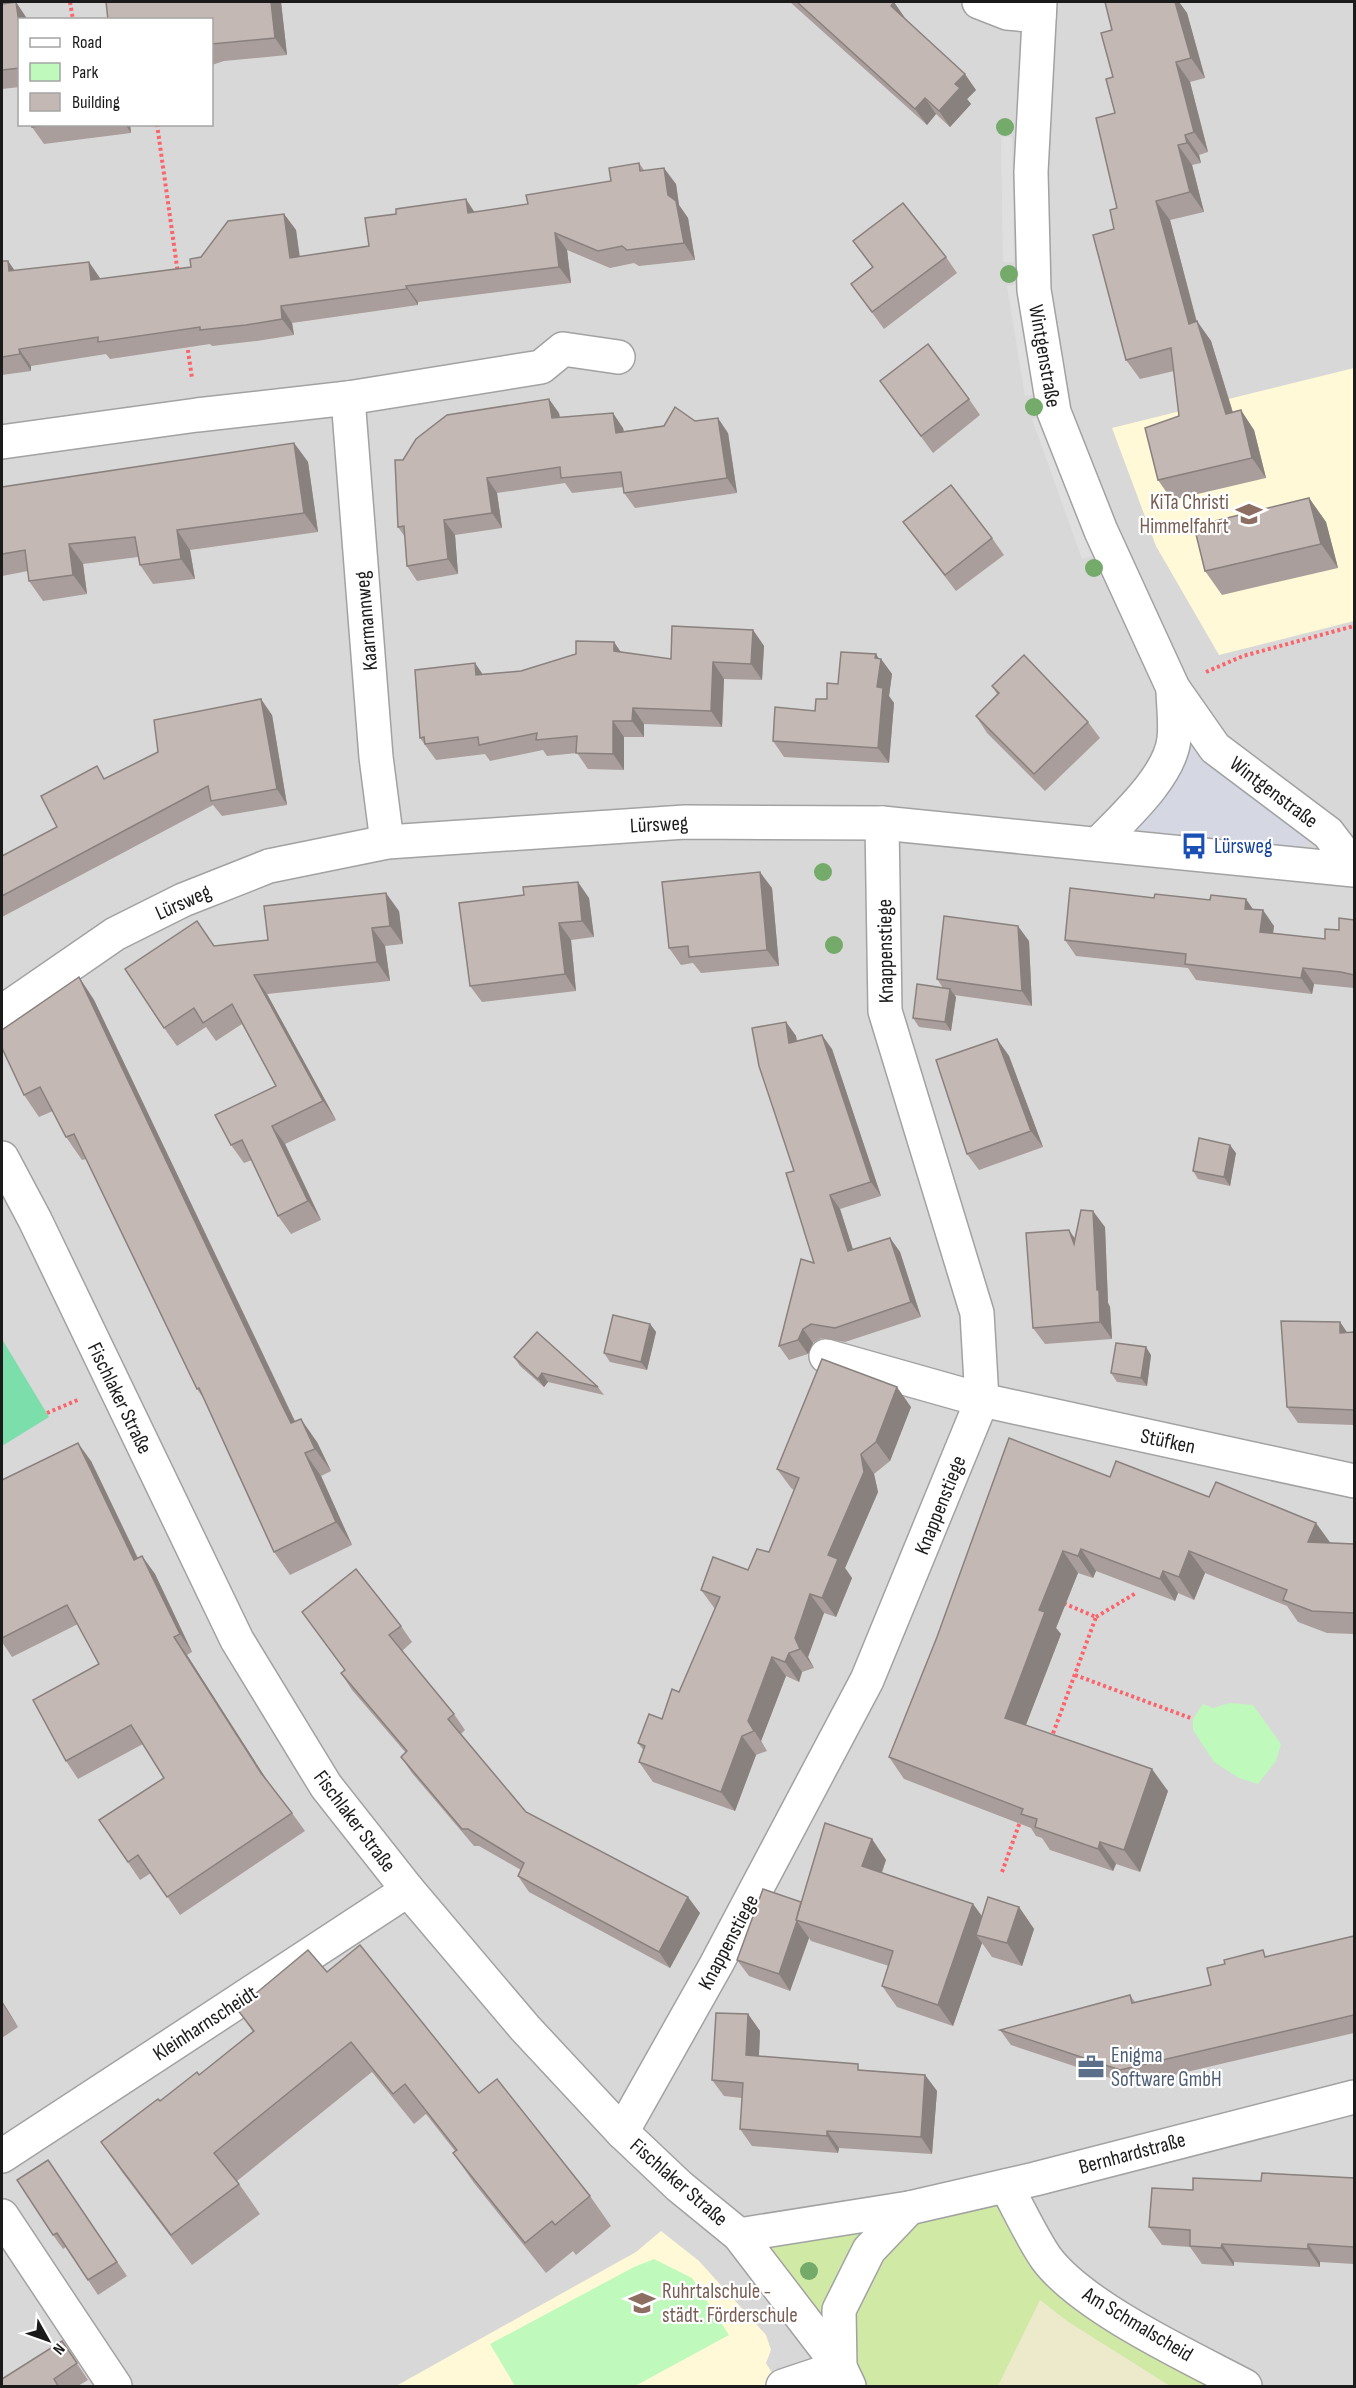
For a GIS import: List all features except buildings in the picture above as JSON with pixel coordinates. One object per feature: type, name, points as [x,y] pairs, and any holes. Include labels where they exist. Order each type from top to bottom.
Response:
[{"type":"street","points":[[979,2],[1007,13],[1039,9]]},
{"type":"street","name":"Wintgenstraße","points":[[1039,9],[1031,171],[1034,290],[1054,412],[1101,531],[1173,687],[1215,748],[1328,833],[1354,869]]},
{"type":"street","points":[[2,442],[197,415],[348,398],[541,368],[562,349],[618,357]]},
{"type":"street","name":"Kaarmannweg","points":[[348,398],[376,757],[387,842]]},
{"type":"street","name":"Wintgenstraße","points":[[1099,843],[1131,810],[1161,772],[1174,741],[1173,687]]},
{"type":"street","name":"Lürsweg","points":[[2,1012],[115,934],[183,900],[269,866],[387,842],[685,822],[882,823],[1354,869]]},
{"type":"street","name":"Knappenstiege","points":[[622,2132],[716,1965],[867,1680],[982,1400],[977,1313],[885,1011],[882,823]]},
{"type":"street","name":"Fischlaker Straße","points":[[2,1158],[35,1220],[237,1640],[326,1786],[408,1890],[525,2028],[622,2132],[679,2186],[739,2235],[844,2377]]},
{"type":"street","name":"Stüfken","points":[[825,1356],[982,1400],[1354,1481]]},
{"type":"street","name":"Kleinharnscheidt","points":[[2,2156],[408,1890]]},
{"type":"street","name":"Bernhardstraße","points":[[739,2235],[909,2208],[1006,2186],[1354,2097]]},
{"type":"street","name":"Am Schmalscheid","points":[[1006,2186],[1047,2259],[1079,2289],[1118,2316],[1245,2386]]},
{"type":"street","points":[[783,2386],[844,2377],[839,2310],[869,2250],[909,2208]]},
{"type":"street","points":[[2,2216],[114,2386]]},
{"type":"path","points":[[70,2],[73,18]]},
{"type":"path","points":[[157,126],[178,275]]},
{"type":"path","points":[[186,333],[197,415]]},
{"type":"path","points":[[1173,687],[1243,656],[1354,626]]},
{"type":"path","points":[[1050,1741],[1096,1617],[1136,1593]]},
{"type":"path","points":[[1055,1599],[1096,1617]]},
{"type":"path","points":[[1075,1675],[1193,1719]]},
{"type":"path","points":[[1002,1872],[1022,1817]]},
{"type":"shaded area","points":[[2,2],[1354,2],[1354,2386],[1258,2386],[1208,2360],[1050,2252],[843,2386],[2,2386]]},
{"type":"shaded area","points":[[1001,137],[1012,137],[1014,262],[1003,262]]},
{"type":"shaded area","points":[[1016,284],[1036,394],[1025,396],[1007,286]]},
{"type":"shaded area","name":"KiTa Christi Himmelfahrt","points":[[1354,368],[1354,621],[1219,655],[1156,546],[1112,428]]},
{"type":"shaded area","points":[[1042,415],[1093,556],[1082,559],[1032,419]]},
{"type":"shaded area","points":[[1188,742],[1207,763],[1308,837],[1302,852],[1136,831],[1174,781]]},
{"type":"shaded area","name":"Ruhrtalschule - städt. Förderschule","points":[[661,2231],[699,2261],[766,2335],[771,2350],[766,2363],[780,2386],[396,2386],[636,2252]]},
{"type":"shaded area","points":[[1040,2300],[1067,2321],[1170,2386],[998,2386]]},
{"type":"green space","points":[[2,1339],[49,1417],[2,1446]]},
{"type":"green space","points":[[1230,1703],[1253,1705],[1281,1744],[1276,1761],[1258,1784],[1239,1778],[1214,1762],[1193,1730],[1193,1719],[1203,1704],[1213,1708]]},
{"type":"green space","points":[[1003,2191],[1042,2259],[1237,2386],[1170,2386],[1067,2321],[1040,2300],[998,2386],[853,2386],[748,2239]]},
{"type":"green space","points":[[654,2259],[692,2278],[729,2335],[635,2386],[515,2386],[490,2344],[634,2267]]},
{"type":"place","name":"KiTa Christi Himmelfahrt","points":[[1249,514]]},
{"type":"place","name":"Lürsweg","points":[[1194,846]]},
{"type":"place","name":"Enigma Software GmbH","points":[[1091,2067]]},
{"type":"place","name":"Ruhrtalschule - städt. Förderschule","points":[[642,2303]]}]
